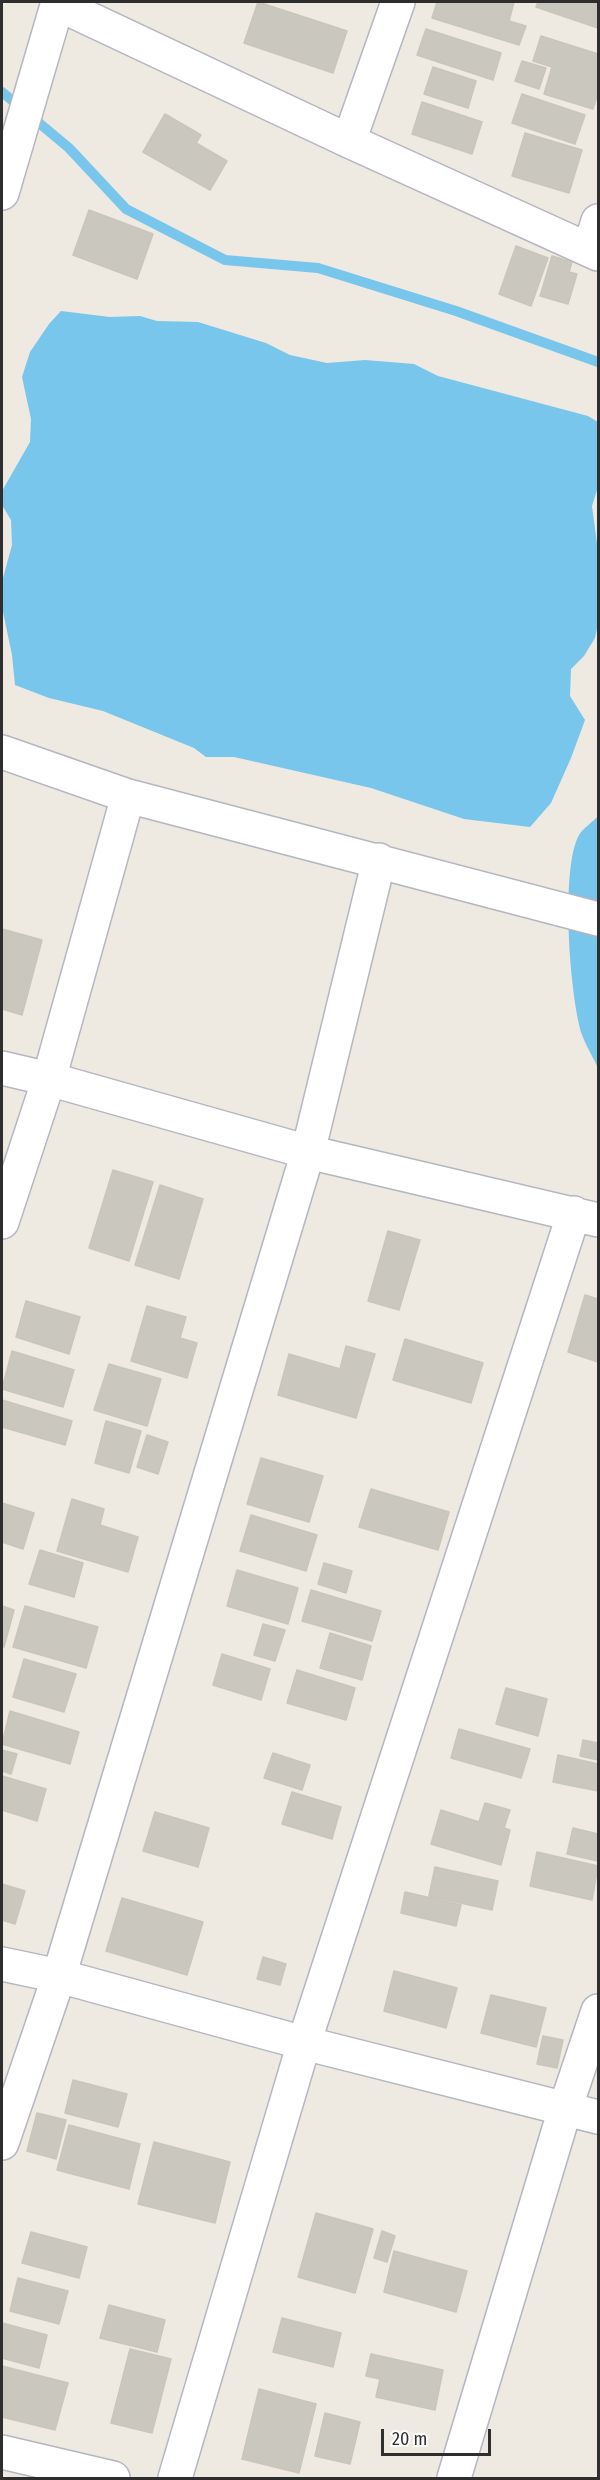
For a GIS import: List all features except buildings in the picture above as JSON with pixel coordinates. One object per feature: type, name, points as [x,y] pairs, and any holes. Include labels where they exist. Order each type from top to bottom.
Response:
[{"type":"street","points":[[349,141],[398,2]]},
{"type":"street","points":[[2,193],[58,3],[349,141],[595,242]]},
{"type":"street","points":[[2,752],[128,796],[598,919]]},
{"type":"street","points":[[2,1222],[48,1079],[128,796]]},
{"type":"street","points":[[2,2143],[59,1976],[308,1152],[379,860]]},
{"type":"street","points":[[2,1068],[308,1152],[586,1217],[304,2043],[175,2478]]},
{"type":"street","points":[[2,1964],[59,1976],[304,2043],[598,2117]]},
{"type":"street","points":[[454,2478],[565,2109],[598,2011]]},
{"type":"street","points":[[2,2452],[113,2478]]},
{"type":"water","points":[[61,311],[110,317],[140,316],[157,321],[198,322],[266,343],[290,355],[327,363],[365,360],[414,364],[438,376],[588,416],[598,422],[598,487],[592,506],[598,551],[598,624],[595,638],[584,656],[571,669],[570,696],[585,720],[551,803],[530,827],[464,819],[371,788],[234,757],[206,757],[194,748],[103,711],[49,698],[15,685],[12,655],[3,612],[3,578],[12,545],[11,520],[2,505],[2,491],[30,442],[31,419],[22,377],[30,352]]},
{"type":"water","points":[[598,816],[598,1068],[582,1035],[578,1017],[571,964],[568,903],[573,852],[581,832]]},
{"type":"waterway","points":[[2,92],[69,148],[126,209],[225,260],[318,268],[456,311],[598,362]]}]
